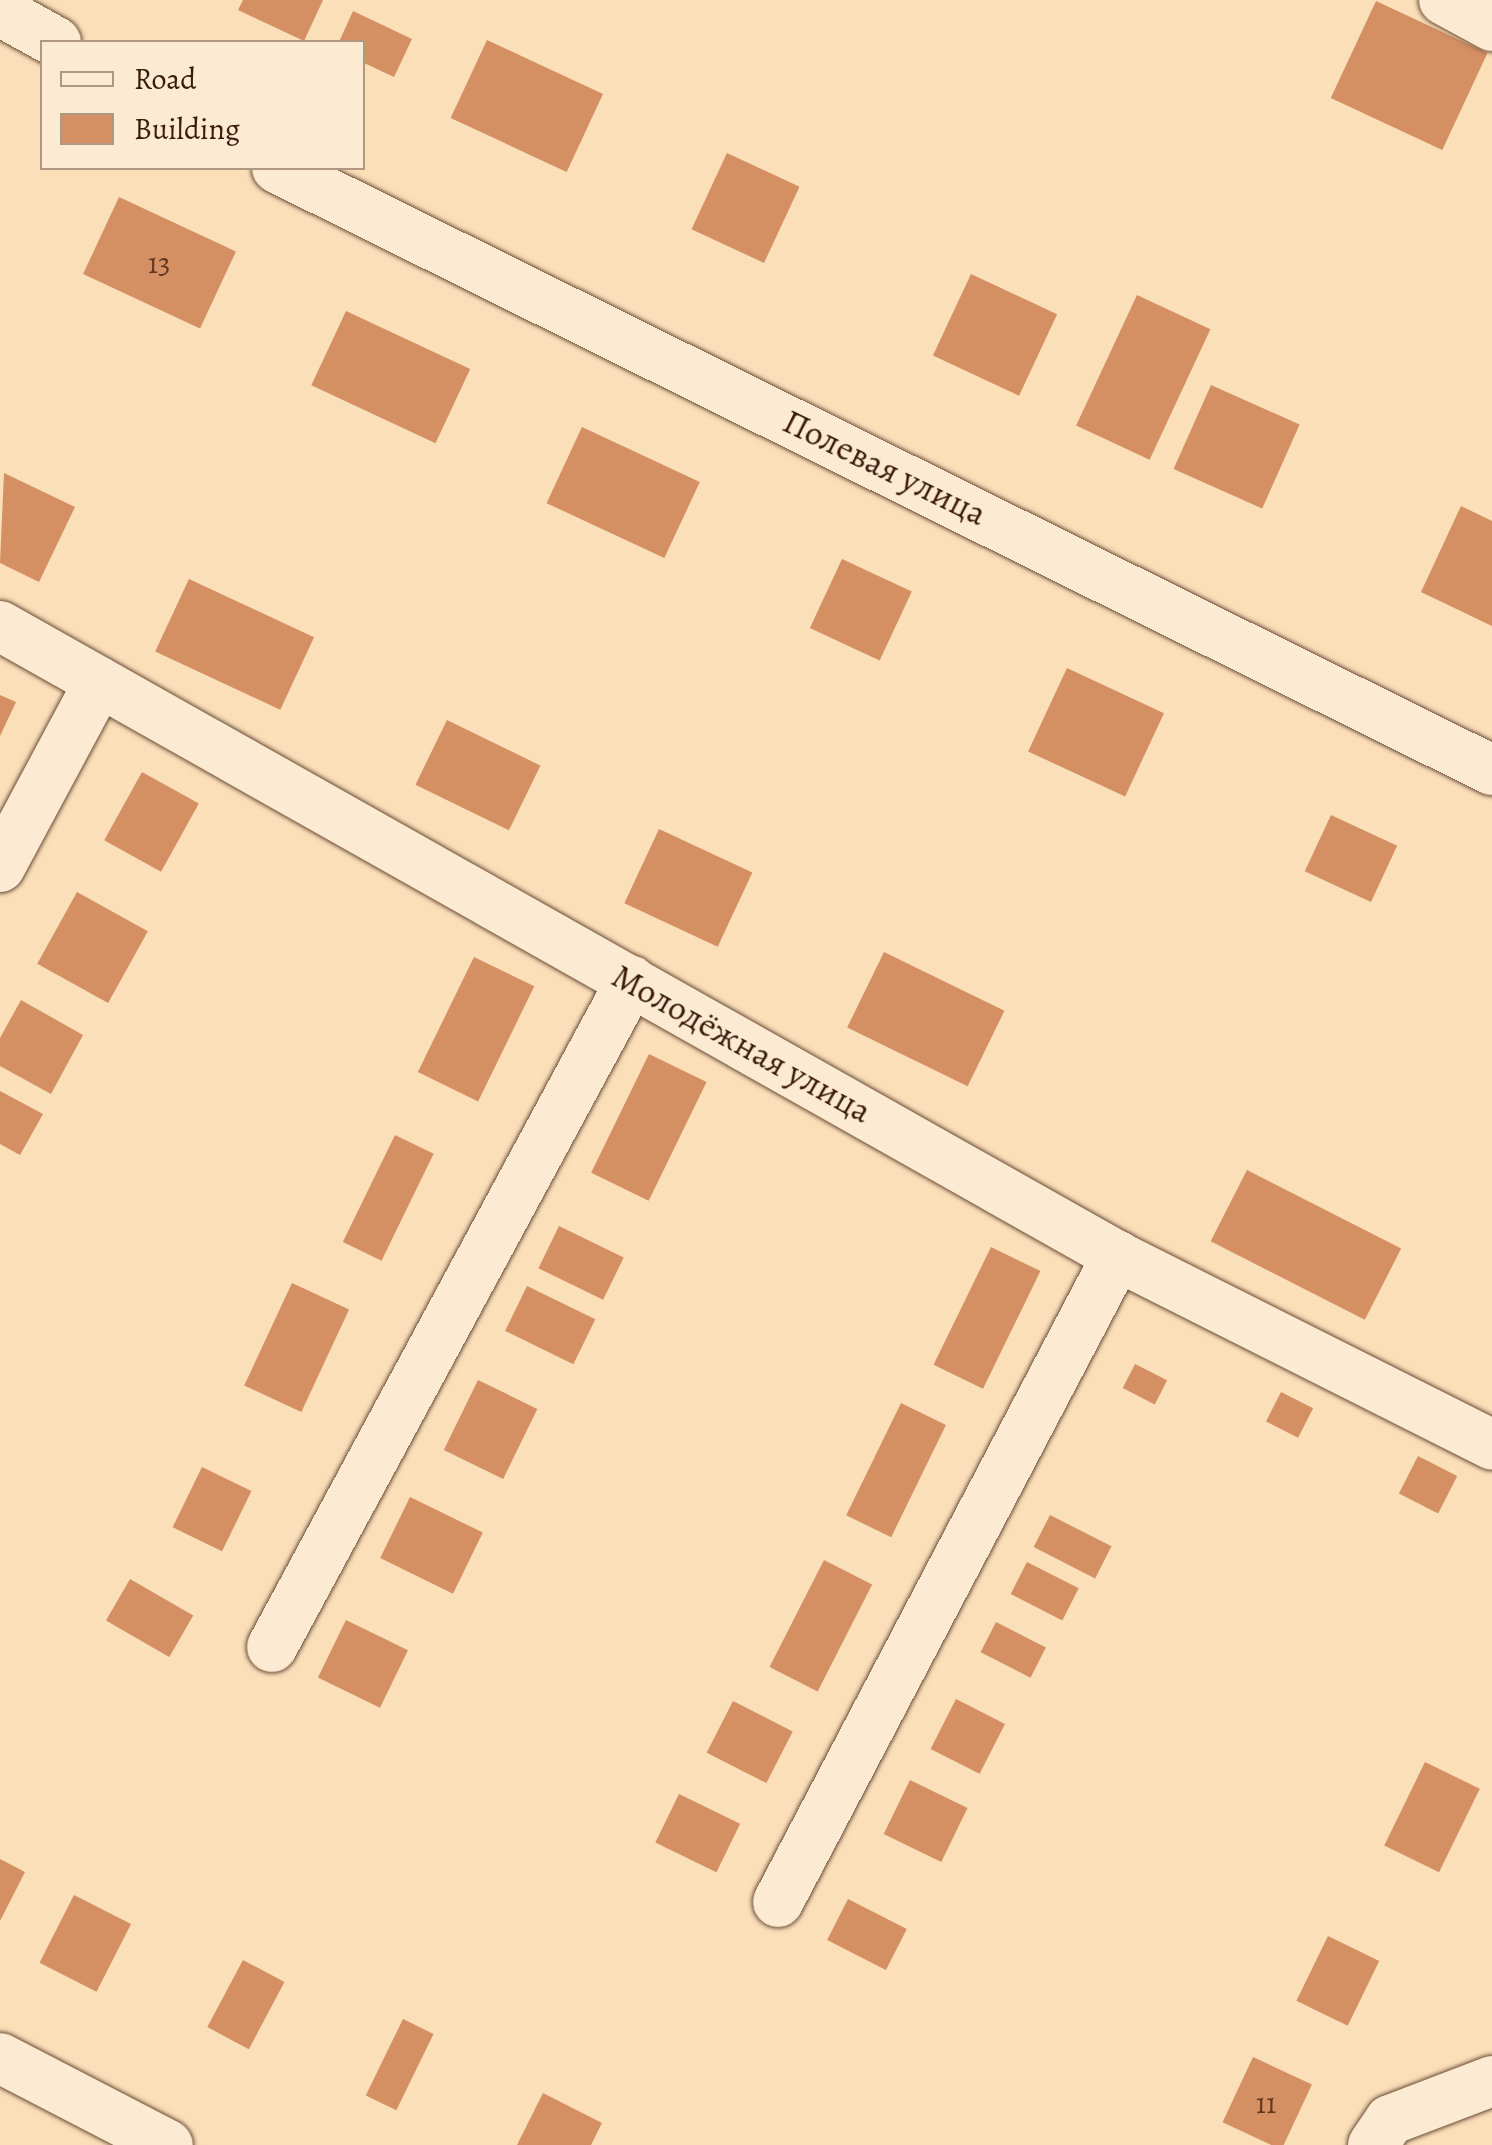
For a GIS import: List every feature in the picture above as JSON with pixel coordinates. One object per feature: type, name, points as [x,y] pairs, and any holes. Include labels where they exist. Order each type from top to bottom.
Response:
[{"type":"street","points":[[1444,0],[1492,26]]},
{"type":"street","points":[[0,11],[52,40]]},
{"type":"street","name":"Полевая улица","points":[[282,170],[1492,770]]},
{"type":"street","name":"Молодёжная улица","points":[[0,626],[1116,1256],[1492,1444]]},
{"type":"street","points":[[0,868],[100,682]]},
{"type":"street","points":[[272,1646],[631,981]]},
{"type":"street","points":[[778,1902],[1116,1256]]},
{"type":"street","points":[[0,2058],[168,2145]]},
{"type":"street","points":[[1374,2145],[1390,2120],[1492,2081]]},
{"type":"building","points":[[243,0],[323,0],[304,40],[238,10]]},
{"type":"building","points":[[1376,1],[1487,53],[1442,150],[1331,98]]},
{"type":"building","points":[[353,11],[412,39],[394,77],[365,63],[365,40],[340,40]]},
{"type":"building","points":[[487,40],[603,94],[567,172],[451,118]]},
{"type":"building","points":[[727,153],[800,187],[764,263],[692,229]]},
{"type":"building","points":[[119,197],[236,252],[200,329],[83,274]]},
{"type":"building","points":[[971,274],[1057,314],[1019,396],[933,356]]},
{"type":"building","points":[[1137,295],[1210,329],[1150,460],[1076,426]]},
{"type":"building","points":[[346,311],[470,369],[436,443],[311,385]]},
{"type":"building","points":[[1211,385],[1300,424],[1262,508],[1174,469]]},
{"type":"building","points":[[582,427],[700,482],[664,558],[547,503]]},
{"type":"building","points":[[4,473],[75,507],[39,582],[0,563]]},
{"type":"building","points":[[1461,506],[1492,521],[1492,626],[1421,592]]},
{"type":"building","points":[[842,559],[912,592],[880,660],[810,628]]},
{"type":"building","points":[[189,579],[314,637],[280,710],[155,652]]},
{"type":"building","points":[[1067,668],[1164,713],[1125,797],[1028,751]]},
{"type":"building","points":[[0,695],[16,702],[0,736]]},
{"type":"building","points":[[447,720],[540,766],[509,830],[415,785]]},
{"type":"building","points":[[142,772],[199,804],[161,872],[104,840]]},
{"type":"building","points":[[1331,815],[1397,846],[1371,902],[1305,871]]},
{"type":"building","points":[[659,829],[752,873],[718,947],[624,903]]},
{"type":"building","points":[[77,892],[148,931],[108,1003],[37,964]]},
{"type":"building","points":[[884,952],[1004,1011],[968,1086],[847,1027]]},
{"type":"building","points":[[474,957],[534,986],[478,1101],[418,1072]]},
{"type":"building","points":[[21,1000],[83,1035],[51,1094],[0,1066],[0,1038]]},
{"type":"building","points":[[649,1054],[707,1082],[649,1201],[591,1173]]},
{"type":"building","points":[[0,1091],[43,1114],[20,1155],[0,1144]]},
{"type":"building","points":[[395,1135],[434,1154],[381,1261],[343,1242]]},
{"type":"building","points":[[1247,1170],[1401,1249],[1365,1320],[1211,1241]]},
{"type":"building","points":[[559,1226],[624,1258],[603,1300],[538,1268]]},
{"type":"building","points":[[991,1247],[1040,1271],[983,1389],[934,1365]]},
{"type":"building","points":[[292,1283],[349,1310],[301,1412],[244,1385]]},
{"type":"building","points":[[527,1286],[595,1319],[573,1364],[505,1331]]},
{"type":"building","points":[[1135,1364],[1167,1380],[1155,1404],[1123,1388]]},
{"type":"building","points":[[478,1380],[537,1409],[503,1479],[444,1450]]},
{"type":"building","points":[[1281,1392],[1313,1408],[1298,1438],[1266,1421]]},
{"type":"building","points":[[901,1403],[946,1425],[891,1537],[846,1515]]},
{"type":"building","points":[[1418,1456],[1457,1476],[1438,1513],[1399,1493]]},
{"type":"building","points":[[202,1467],[251,1491],[222,1551],[173,1527]]},
{"type":"building","points":[[410,1497],[483,1533],[453,1594],[380,1558]]},
{"type":"building","points":[[1050,1515],[1111,1546],[1095,1578],[1034,1547]]},
{"type":"building","points":[[824,1560],[872,1585],[818,1691],[770,1667]]},
{"type":"building","points":[[1027,1562],[1079,1588],[1062,1620],[1011,1594]]},
{"type":"building","points":[[130,1579],[193,1616],[169,1657],[106,1621]]},
{"type":"building","points":[[346,1620],[408,1650],[380,1708],[318,1678]]},
{"type":"building","points":[[996,1622],[1046,1647],[1030,1678],[981,1652]]},
{"type":"building","points":[[956,1699],[1005,1724],[980,1774],[931,1749]]},
{"type":"building","points":[[733,1701],[793,1731],[766,1783],[707,1753]]},
{"type":"building","points":[[1425,1762],[1480,1789],[1439,1872],[1384,1846]]},
{"type":"building","points":[[910,1780],[968,1808],[941,1862],[884,1834]]},
{"type":"building","points":[[679,1794],[740,1824],[716,1872],[655,1843]]},
{"type":"building","points":[[0,1859],[25,1872],[0,1921]]},
{"type":"building","points":[[74,1895],[131,1924],[97,1992],[39,1963]]},
{"type":"building","points":[[848,1899],[907,1929],[886,1970],[827,1940]]},
{"type":"building","points":[[1328,1936],[1379,1961],[1348,2026],[1296,2001]]},
{"type":"building","points":[[243,1960],[284,1982],[249,2049],[207,2027]]},
{"type":"building","points":[[403,2019],[434,2034],[396,2110],[366,2095]]},
{"type":"building","points":[[1253,2057],[1312,2084],[1284,2145],[1271,2145],[1223,2122]]},
{"type":"building","points":[[543,2093],[602,2123],[591,2145],[517,2145]]}]
